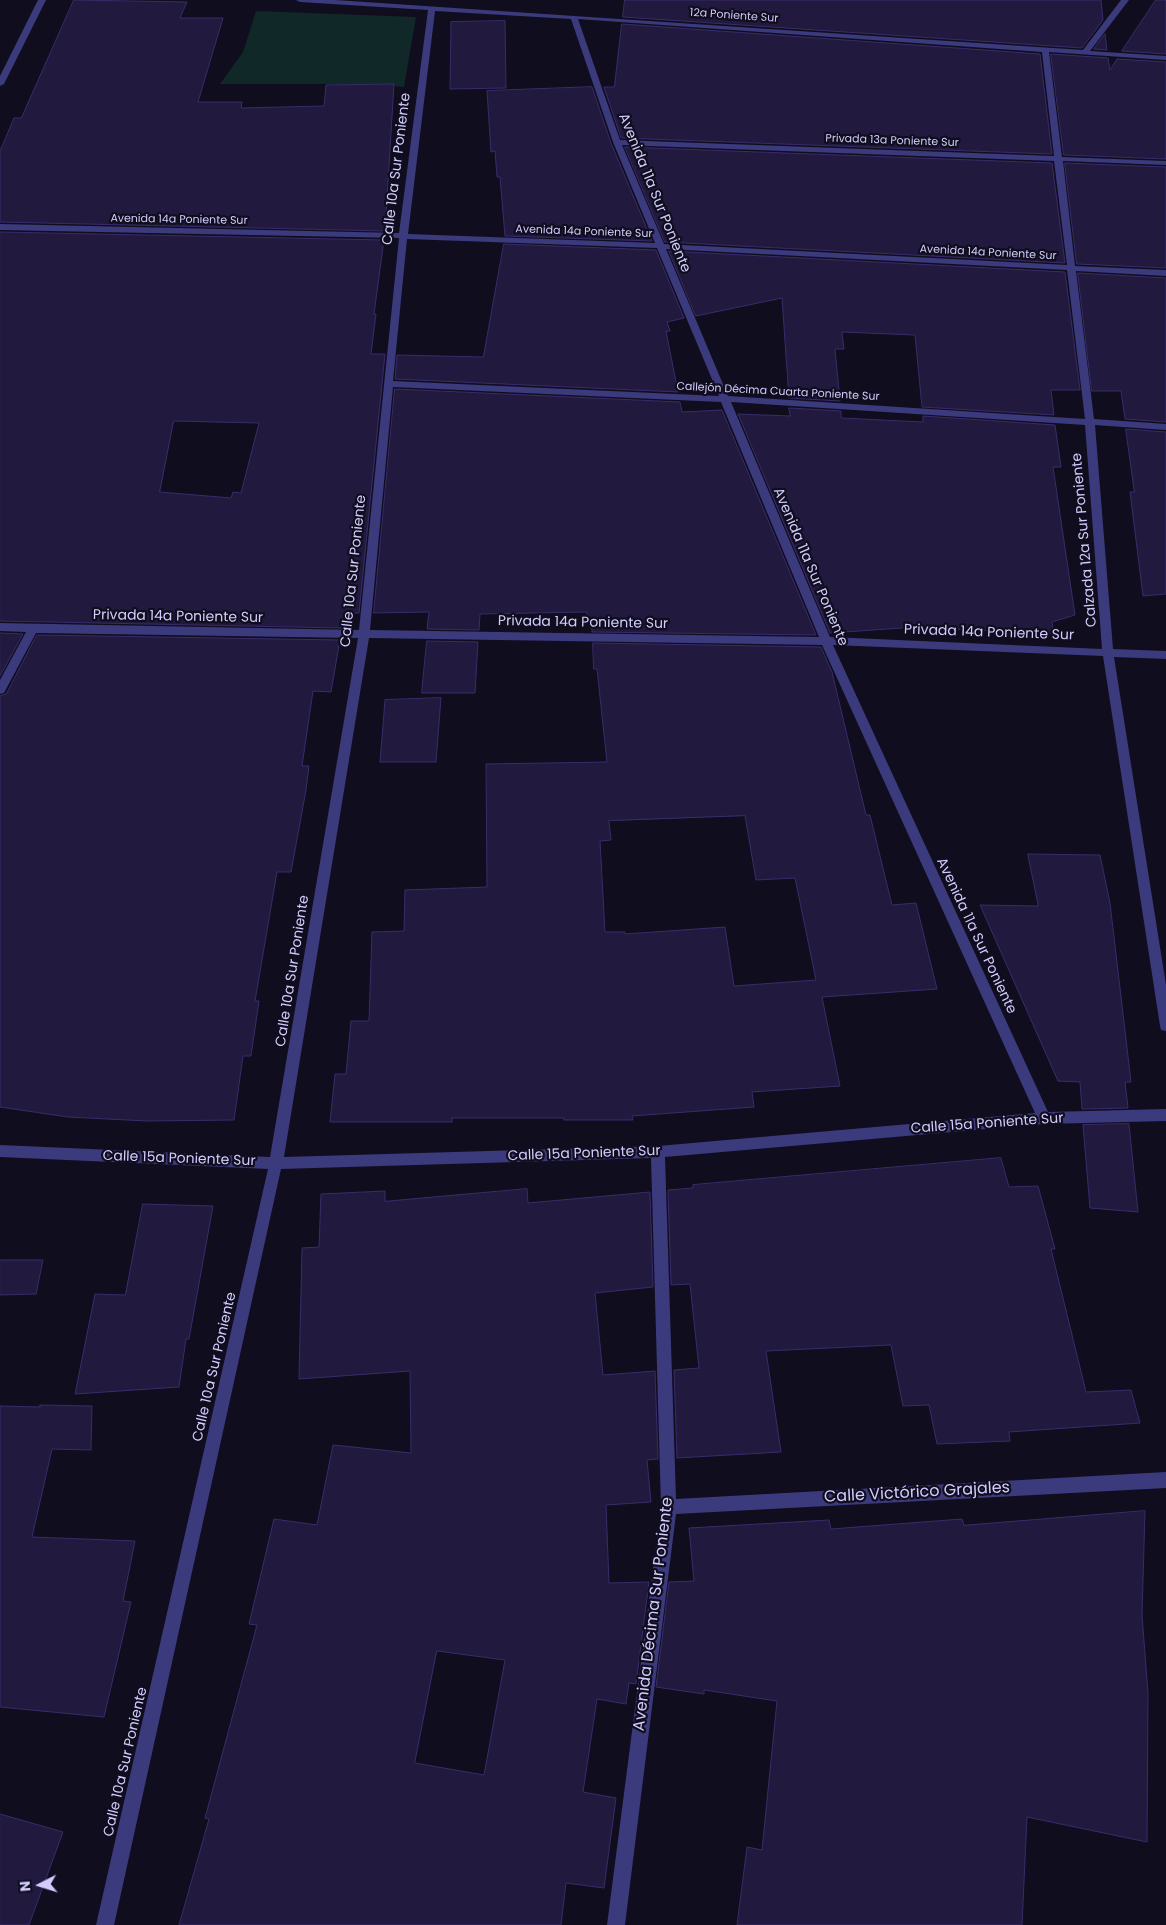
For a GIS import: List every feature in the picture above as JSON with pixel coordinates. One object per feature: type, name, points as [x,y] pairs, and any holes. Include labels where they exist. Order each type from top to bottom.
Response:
[{"type":"street","points":[[0,84],[42,0]]},
{"type":"street","name":"12a Poniente Sur","points":[[300,0],[1086,51],[1166,58]]},
{"type":"street","points":[[1086,51],[1124,0]]},
{"type":"street","name":"Calle 10a Sur Poniente","points":[[105,1925],[276,1163],[364,635],[403,236],[432,8]]},
{"type":"street","name":"Avenida 11a Sur Poniente","points":[[574,17],[617,142],[826,641],[1044,1118]]},
{"type":"street","name":"Calzada 12a Sur Poniente","points":[[1044,49],[1090,423],[1108,653],[1166,1026]]},
{"type":"street","name":"Privada 13a Poniente Sur","points":[[617,142],[1166,164]]},
{"type":"street","name":"Avenida 14a Poniente Sur","points":[[0,227],[403,236],[660,246],[1166,273]]},
{"type":"street","name":"Callejón Décima Cuarta Poniente Sur","points":[[388,384],[726,399],[1166,427]]},
{"type":"street","name":"Privada 14a Poniente Sur","points":[[0,627],[364,635],[826,641],[1166,655]]},
{"type":"street","points":[[0,690],[33,629]]},
{"type":"street","name":"Calle 15a Poniente Sur","points":[[0,1151],[276,1163],[658,1152],[1044,1118],[1166,1116]]},
{"type":"street","name":"Avenida Décima Sur Poniente","points":[[616,1925],[669,1507],[658,1152]]},
{"type":"street","name":"Calle Victórico Grajales","points":[[669,1507],[1166,1480]]},
{"type":"green space","points":[[256,11],[416,17],[404,87],[371,84],[220,84],[243,52]]},
{"type":"building","points":[[74,0],[187,2],[180,18],[223,18],[198,102],[242,102],[241,108],[324,106],[326,85],[394,84],[385,231],[0,222],[0,151],[14,118],[21,118]]},
{"type":"building","points":[[625,0],[1101,0],[1103,20],[1082,48],[623,17]]},
{"type":"building","points":[[1156,0],[1166,0],[1166,54],[1122,51]]},
{"type":"building","points":[[505,21],[506,88],[450,89],[451,22]]},
{"type":"building","points":[[622,24],[1040,54],[1052,154],[621,138],[604,87],[614,87]]},
{"type":"building","points":[[1105,34],[1107,50],[1094,49]]},
{"type":"building","points":[[1051,54],[1108,58],[1110,70],[1117,59],[1166,62],[1166,159],[1064,155]]},
{"type":"building","points":[[592,87],[611,143],[652,241],[505,236],[500,177],[497,177],[495,151],[491,152],[487,91]]},
{"type":"building","points":[[625,147],[1052,163],[1065,263],[665,242]]},
{"type":"building","points":[[1065,163],[1166,167],[1166,268],[1077,264]]},
{"type":"building","points":[[0,232],[384,240],[374,314],[376,314],[371,354],[385,354],[359,613],[345,613],[342,628],[0,621]],"holes":[[[174,421],[259,423],[241,493],[233,492],[231,498],[160,492]]]},
{"type":"building","points":[[504,244],[656,250],[684,318],[667,322],[670,331],[666,331],[678,392],[395,379],[397,355],[483,357]]},
{"type":"building","points":[[669,251],[1065,272],[1080,390],[1051,390],[1054,415],[922,407],[915,335],[842,332],[844,349],[835,349],[840,401],[789,398],[782,298],[696,316]]},
{"type":"building","points":[[1078,273],[1166,278],[1166,422],[1125,419],[1121,391],[1092,391]]},
{"type":"building","points":[[395,389],[680,402],[682,412],[722,410],[816,635],[592,632],[592,624],[588,624],[587,612],[480,614],[479,630],[427,629],[429,612],[374,613]]},
{"type":"building","points":[[789,408],[841,411],[841,418],[923,422],[923,416],[1055,425],[1061,467],[1053,467],[1075,615],[1052,622],[1054,634],[916,627],[830,633],[738,414],[790,416]]},
{"type":"building","points":[[1126,429],[1166,432],[1166,594],[1143,596],[1130,492],[1134,492]]},
{"type":"building","points":[[0,633],[23,634],[0,676]]},
{"type":"building","points":[[37,635],[340,640],[331,692],[313,691],[302,766],[309,766],[291,872],[277,872],[255,1001],[259,1001],[251,1056],[243,1056],[234,1120],[147,1121],[68,1117],[0,1107],[0,696],[6,694]]},
{"type":"building","points":[[427,641],[478,642],[475,693],[422,693]]},
{"type":"building","points":[[593,643],[821,647],[832,672],[866,815],[870,815],[892,905],[916,903],[937,989],[822,997],[840,1086],[752,1092],[754,1107],[632,1116],[633,1120],[452,1118],[452,1122],[330,1122],[335,1074],[346,1074],[351,1021],[369,1021],[372,932],[404,931],[405,890],[487,887],[486,764],[607,762],[597,669],[594,669]],"holes":[[[745,816],[756,880],[795,878],[816,980],[734,986],[725,927],[625,934],[625,932],[605,932],[600,841],[611,840],[609,821]]]},
{"type":"building","points":[[441,698],[436,762],[380,762],[385,700]]},
{"type":"building","points":[[1028,854],[1100,855],[1110,903],[1131,1082],[1125,1082],[1128,1108],[1082,1109],[1080,1082],[1058,1081],[980,905],[1038,906]]},
{"type":"building","points":[[1129,1124],[1138,1212],[1090,1208],[1083,1125]]},
{"type":"building","points":[[1001,1158],[1009,1187],[1038,1186],[1055,1249],[1051,1249],[1086,1392],[1131,1390],[1140,1423],[1009,1432],[1010,1441],[937,1444],[929,1405],[903,1406],[891,1345],[766,1351],[781,1452],[677,1458],[674,1370],[699,1368],[690,1284],[671,1285],[668,1190],[693,1188],[693,1185]]},
{"type":"building","points":[[527,1189],[528,1203],[650,1192],[653,1287],[595,1293],[603,1375],[655,1371],[658,1459],[647,1460],[651,1502],[606,1505],[609,1583],[649,1582],[636,1684],[629,1683],[626,1704],[597,1699],[583,1792],[616,1798],[604,1888],[566,1883],[561,1925],[179,1925],[209,1819],[205,1818],[257,1625],[249,1624],[274,1519],[317,1525],[333,1445],[411,1453],[410,1371],[299,1379],[302,1248],[319,1247],[321,1194],[385,1191],[385,1201]],"holes":[[[437,1651],[505,1660],[484,1775],[415,1763]]]},
{"type":"building","points":[[143,1204],[213,1206],[189,1339],[186,1339],[179,1387],[75,1394],[95,1294],[125,1295]]},
{"type":"building","points":[[0,1260],[43,1260],[36,1294],[0,1295]]},
{"type":"building","points":[[40,1405],[92,1406],[91,1450],[52,1449],[32,1537],[135,1541],[123,1601],[131,1602],[104,1717],[0,1707],[0,1406],[40,1407]]},
{"type":"building","points":[[1145,1511],[1142,1615],[1148,1693],[1147,1842],[1027,1817],[1022,1925],[737,1925],[747,1847],[762,1850],[777,1701],[704,1690],[704,1694],[656,1687],[669,1582],[694,1581],[689,1528],[829,1520],[831,1529],[962,1519],[964,1525]]},
{"type":"building","points":[[0,1814],[63,1832],[29,1925],[0,1925]]}]
